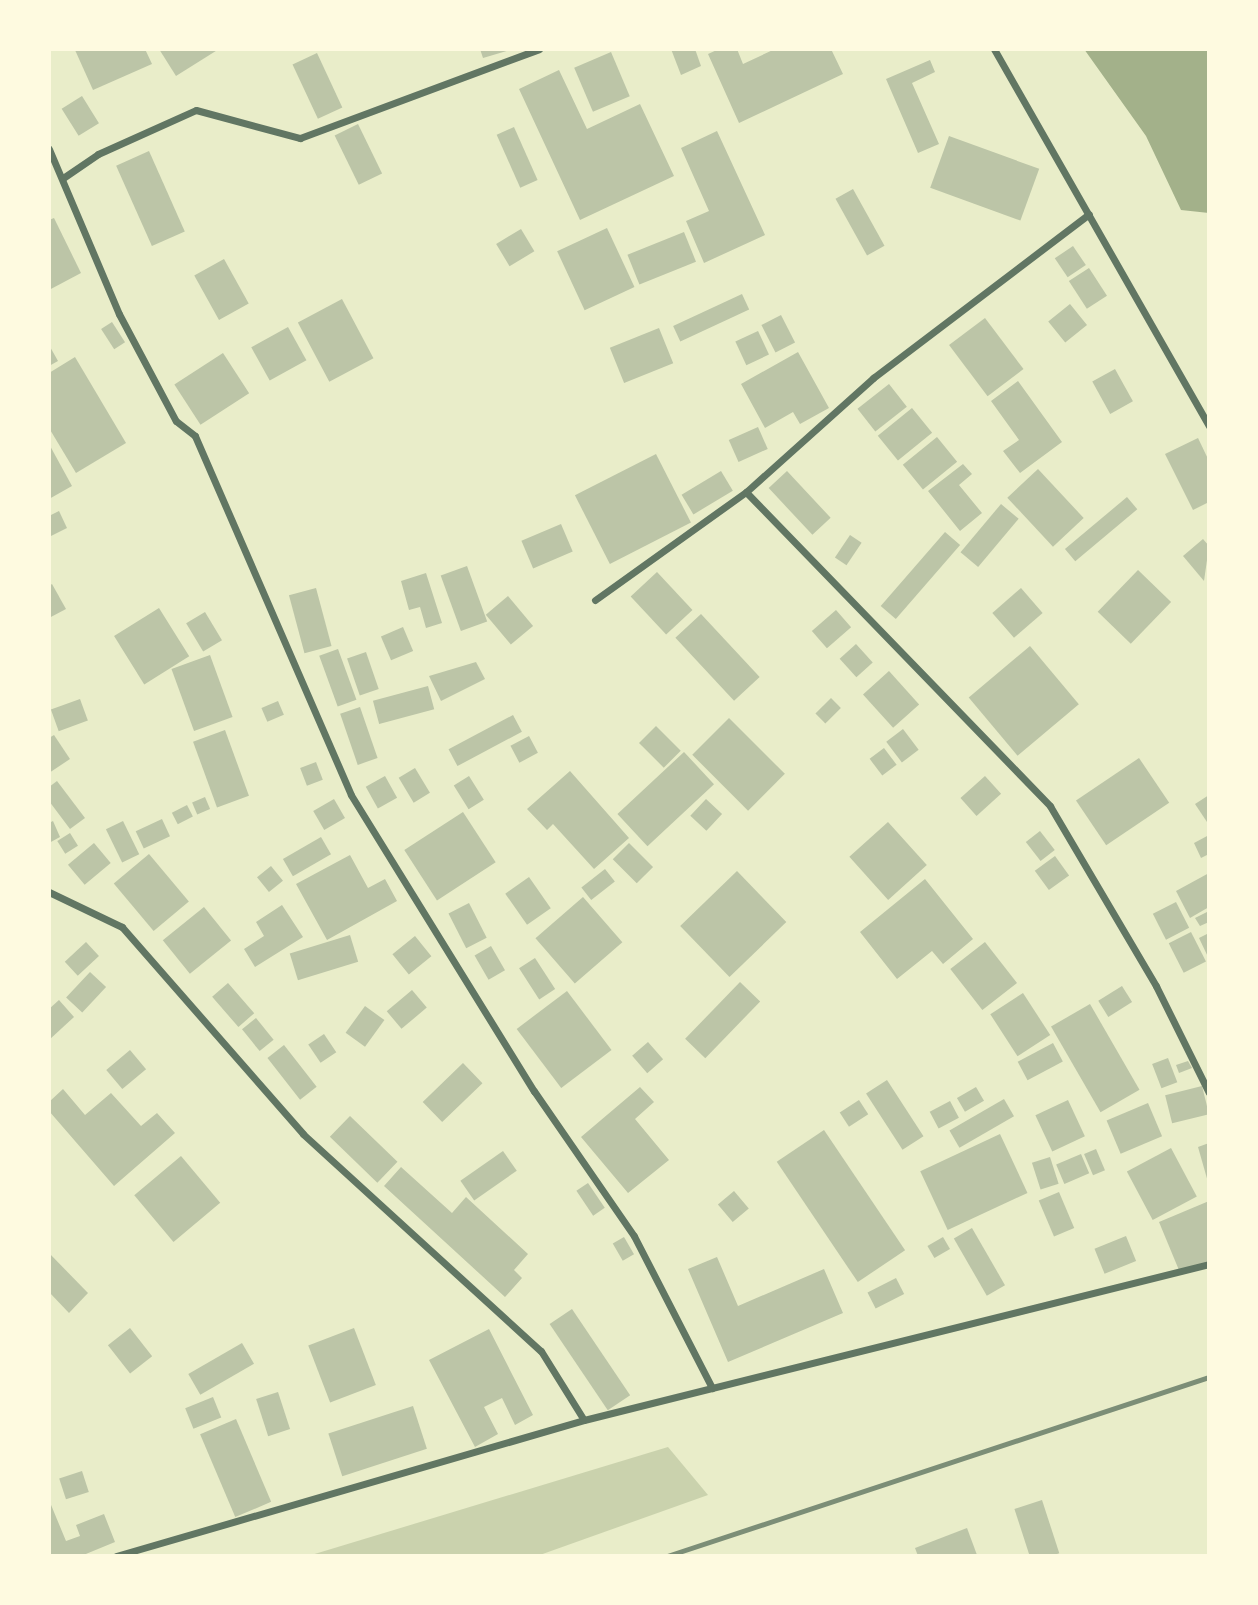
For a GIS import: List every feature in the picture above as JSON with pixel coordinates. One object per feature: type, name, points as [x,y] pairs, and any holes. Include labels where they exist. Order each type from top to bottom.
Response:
[{"type":"street","points":[[63,178],[98,154],[196,110],[300,138],[538,49]]},
{"type":"street","points":[[995,49],[1209,426]]},
{"type":"street","points":[[49,149],[119,314],[176,421],[195,436],[351,795],[534,1091],[634,1236],[712,1388]]},
{"type":"street","points":[[595,600],[747,492],[873,379],[1088,214]]},
{"type":"street","points":[[747,492],[1050,806],[1156,986],[1209,1093]]},
{"type":"street","points":[[49,892],[122,927],[303,1134],[541,1351],[584,1420]]},
{"type":"street","points":[[117,1556],[584,1420],[1209,1264]]},
{"type":"shaded area","points":[[1084,49],[1209,49],[1209,213],[1181,210],[1146,136]]},
{"type":"shaded area","points":[[668,1447],[708,1495],[537,1556],[308,1556]]},
{"type":"building","points":[[145,49],[152,64],[93,90],[75,50]]},
{"type":"building","points":[[159,49],[219,49],[176,76]]},
{"type":"building","points":[[480,49],[510,49],[510,50],[483,58]]},
{"type":"building","points":[[671,49],[695,49],[701,66],[681,75]]},
{"type":"building","points":[[719,49],[737,49],[743,64],[775,49],[831,49],[843,74],[739,123],[708,54]]},
{"type":"building","points":[[611,52],[630,96],[593,112],[574,68]]},
{"type":"building","points":[[317,53],[342,107],[318,119],[293,64]]},
{"type":"building","points":[[930,60],[935,72],[912,83],[939,144],[918,153],[886,79]]},
{"type":"building","points":[[559,70],[587,129],[640,104],[674,176],[580,220],[519,89]]},
{"type":"building","points":[[82,96],[99,123],[79,136],[62,109]]},
{"type":"building","points":[[358,124],[382,173],[359,185],[335,135]]},
{"type":"building","points":[[514,127],[538,180],[520,188],[497,135]]},
{"type":"building","points":[[717,131],[765,235],[704,263],[686,221],[709,211],[681,148]]},
{"type":"building","points":[[949,136],[1039,169],[1020,221],[930,188]]},
{"type":"building","points":[[149,151],[185,231],[152,246],[116,166]]},
{"type":"building","points":[[853,189],[885,246],[867,256],[836,199]]},
{"type":"building","points":[[54,218],[81,273],[49,290],[49,220]]},
{"type":"building","points":[[607,228],[634,287],[585,310],[557,251]]},
{"type":"building","points":[[521,229],[534,251],[510,266],[496,244]]},
{"type":"building","points":[[684,232],[696,262],[639,285],[627,255]]},
{"type":"building","points":[[1073,246],[1086,265],[1068,277],[1055,258]]},
{"type":"building","points":[[224,259],[249,304],[219,320],[194,275]]},
{"type":"building","points":[[1089,268],[1107,296],[1087,309],[1069,281]]},
{"type":"building","points":[[742,294],[749,309],[680,342],[673,326]]},
{"type":"building","points":[[342,299],[373,358],[329,382],[298,322]]},
{"type":"building","points":[[1070,304],[1087,325],[1065,343],[1048,322]]},
{"type":"building","points":[[781,315],[795,343],[775,353],[761,325]]},
{"type":"building","points":[[985,318],[1024,369],[988,396],[949,345]]},
{"type":"building","points":[[112,322],[125,342],[114,349],[101,329]]},
{"type":"building","points":[[288,327],[306,360],[270,381],[251,347]]},
{"type":"building","points":[[659,328],[673,363],[624,383],[610,348]]},
{"type":"building","points":[[758,331],[769,355],[746,365],[735,342]]},
{"type":"building","points":[[49,345],[58,361],[49,366]]},
{"type":"building","points":[[798,352],[829,408],[800,424],[793,412],[765,428],[741,384]]},
{"type":"building","points":[[223,353],[249,393],[200,425],[174,385]]},
{"type":"building","points":[[75,357],[126,443],[76,473],[49,428],[49,373]]},
{"type":"building","points":[[1115,369],[1133,401],[1110,414],[1092,382]]},
{"type":"building","points":[[1018,381],[1062,442],[1020,473],[1003,451],[1019,440],[991,401]]},
{"type":"building","points":[[889,384],[907,407],[875,431],[857,409]]},
{"type":"building","points":[[912,408],[932,433],[898,461],[878,436]]},
{"type":"building","points":[[758,427],[768,449],[739,462],[729,440]]},
{"type":"building","points":[[937,437],[957,462],[923,490],[903,465]]},
{"type":"building","points":[[1198,438],[1209,461],[1209,502],[1193,510],[1165,454]]},
{"type":"building","points":[[49,444],[72,486],[49,499]]},
{"type":"building","points":[[656,454],[691,523],[610,564],[575,495]]},
{"type":"building","points":[[963,464],[972,474],[959,485],[982,513],[960,531],[928,491]]},
{"type":"building","points":[[1038,469],[1084,518],[1053,547],[1007,498]]},
{"type":"building","points":[[721,471],[733,491],[693,514],[682,495]]},
{"type":"building","points":[[787,471],[831,518],[812,535],[769,488]]},
{"type":"building","points":[[1127,497],[1137,509],[1075,561],[1065,549]]},
{"type":"building","points":[[1001,504],[1019,519],[978,567],[961,552]]},
{"type":"building","points":[[59,511],[67,528],[49,537],[49,516]]},
{"type":"building","points":[[561,524],[573,552],[533,568],[521,541]]},
{"type":"building","points":[[945,532],[960,545],[896,619],[881,606]]},
{"type":"building","points":[[850,535],[862,543],[847,565],[835,557]]},
{"type":"building","points":[[1203,539],[1209,546],[1204,581],[1183,556]]},
{"type":"building","points":[[467,566],[487,621],[461,631],[441,576]]},
{"type":"building","points":[[1138,570],[1171,602],[1131,644],[1098,612]]},
{"type":"building","points":[[657,572],[692,610],[666,635],[631,597]]},
{"type":"building","points":[[426,573],[442,623],[426,628],[420,607],[409,610],[401,581]]},
{"type":"building","points":[[52,584],[66,609],[49,618],[49,586]]},
{"type":"building","points":[[316,588],[332,646],[304,653],[289,595]]},
{"type":"building","points":[[1021,588],[1043,613],[1014,638],[992,613]]},
{"type":"building","points":[[508,596],[533,626],[511,645],[486,615]]},
{"type":"building","points":[[159,608],[189,656],[144,684],[114,636]]},
{"type":"building","points":[[836,610],[851,627],[827,648],[812,631]]},
{"type":"building","points":[[205,612],[222,640],[203,652],[186,623]]},
{"type":"building","points":[[701,614],[760,677],[734,701],[675,638]]},
{"type":"building","points":[[403,627],[413,651],[391,660],[381,636]]},
{"type":"building","points":[[856,644],[873,663],[856,677],[840,659]]},
{"type":"building","points":[[1030,646],[1079,704],[1018,756],[969,697]]},
{"type":"building","points":[[338,649],[356,700],[338,707],[319,656]]},
{"type":"building","points":[[366,652],[379,689],[360,695],[347,659]]},
{"type":"building","points":[[210,655],[233,717],[194,731],[171,669]]},
{"type":"building","points":[[476,662],[485,679],[441,701],[429,676]]},
{"type":"building","points":[[889,671],[919,704],[893,728],[863,694]]},
{"type":"building","points":[[428,686],[434,709],[379,724],[373,701]]},
{"type":"building","points":[[831,698],[841,708],[825,723],[815,714]]},
{"type":"building","points":[[80,699],[88,721],[59,731],[51,710]]},
{"type":"building","points":[[278,701],[284,715],[267,722],[261,708]]},
{"type":"building","points":[[360,707],[378,758],[358,765],[340,714]]},
{"type":"building","points":[[513,715],[522,732],[457,766],[449,749]]},
{"type":"building","points":[[729,718],[785,774],[748,811],[692,755]]},
{"type":"building","points":[[656,726],[681,751],[664,768],[639,743]]},
{"type":"building","points":[[903,729],[919,750],[902,762],[886,742]]},
{"type":"building","points":[[225,730],[249,796],[217,807],[193,742]]},
{"type":"building","points":[[54,735],[70,759],[49,773],[49,738]]},
{"type":"building","points":[[529,736],[538,753],[519,763],[510,746]]},
{"type":"building","points":[[884,748],[897,765],[882,776],[870,759]]},
{"type":"building","points":[[684,752],[714,784],[647,846],[617,814]]},
{"type":"building","points":[[1139,758],[1169,803],[1106,845],[1076,800]]},
{"type":"building","points":[[316,762],[323,780],[307,786],[300,768]]},
{"type":"building","points":[[415,768],[430,793],[414,803],[399,778]]},
{"type":"building","points":[[570,771],[629,838],[594,869],[553,824],[547,830],[527,809]]},
{"type":"building","points":[[385,776],[397,798],[378,809],[366,787]]},
{"type":"building","points":[[469,776],[484,800],[469,809],[454,786]]},
{"type":"building","points":[[985,776],[1001,794],[977,816],[960,798]]},
{"type":"building","points":[[57,781],[85,818],[70,829],[49,801],[49,787]]},
{"type":"building","points":[[1209,795],[1209,825],[1195,804]]},
{"type":"building","points":[[205,797],[210,809],[197,814],[192,802]]},
{"type":"building","points":[[334,799],[345,818],[324,830],[313,811]]},
{"type":"building","points":[[706,799],[722,814],[706,831],[690,816]]},
{"type":"building","points":[[187,805],[193,817],[178,824],[172,813]]},
{"type":"building","points":[[463,812],[496,862],[437,900],[404,850]]},
{"type":"building","points":[[162,819],[170,836],[144,848],[136,831]]},
{"type":"building","points":[[53,821],[60,837],[49,843],[49,823]]},
{"type":"building","points":[[123,821],[139,854],[122,863],[106,829]]},
{"type":"building","points":[[888,822],[927,865],[888,900],[849,857]]},
{"type":"building","points":[[1040,831],[1055,850],[1041,861],[1026,842]]},
{"type":"building","points":[[70,833],[78,846],[65,854],[57,841]]},
{"type":"building","points":[[1209,835],[1209,854],[1201,858],[1194,843]]},
{"type":"building","points":[[321,837],[331,854],[293,876],[283,859]]},
{"type":"building","points":[[94,843],[111,863],[85,885],[68,865]]},
{"type":"building","points":[[629,843],[653,867],[637,883],[613,859]]},
{"type":"building","points":[[149,854],[189,901],[154,931],[114,884]]},
{"type":"building","points":[[350,855],[368,888],[385,879],[397,901],[327,940],[296,884]]},
{"type":"building","points":[[1055,856],[1069,875],[1049,890],[1035,871]]},
{"type":"building","points":[[271,866],[283,881],[269,892],[257,877]]},
{"type":"building","points":[[605,869],[615,882],[591,900],[581,887]]},
{"type":"building","points":[[737,871],[786,922],[729,977],[680,926]]},
{"type":"building","points":[[1209,873],[1209,907],[1190,918],[1176,891]]},
{"type":"building","points":[[529,877],[551,908],[527,925],[505,894]]},
{"type":"building","points":[[925,879],[973,939],[943,964],[932,951],[897,979],[860,932]]},
{"type":"building","points":[[583,897],[622,942],[575,984],[535,938]]},
{"type":"building","points":[[1176,902],[1189,928],[1166,940],[1153,914]]},
{"type":"building","points":[[469,903],[487,938],[466,948],[449,913]]},
{"type":"building","points":[[282,905],[303,937],[255,967],[244,949],[264,936],[256,922]]},
{"type":"building","points":[[204,907],[231,940],[190,974],[163,940]]},
{"type":"building","points":[[1209,911],[1209,922],[1200,926],[1195,918]]},
{"type":"building","points":[[1191,932],[1206,961],[1184,973],[1169,943]]},
{"type":"building","points":[[1209,933],[1209,959],[1199,938]]},
{"type":"building","points":[[350,935],[358,962],[298,980],[290,953]]},
{"type":"building","points":[[415,936],[431,956],[409,974],[392,954]]},
{"type":"building","points":[[86,942],[99,956],[78,976],[65,962]]},
{"type":"building","points":[[985,942],[1017,983],[982,1010],[950,969]]},
{"type":"building","points":[[491,946],[505,970],[489,980],[475,956]]},
{"type":"building","points":[[535,958],[555,989],[539,999],[519,968]]},
{"type":"building","points":[[90,972],[106,987],[82,1013],[66,998]]},
{"type":"building","points":[[740,982],[760,1001],[705,1058],[685,1039]]},
{"type":"building","points":[[228,983],[254,1013],[238,1027],[212,997]]},
{"type":"building","points":[[1122,986],[1132,1002],[1108,1017],[1098,1001]]},
{"type":"building","points":[[412,990],[427,1008],[402,1029],[387,1011]]},
{"type":"building","points":[[567,991],[612,1050],[561,1088],[517,1029]]},
{"type":"building","points":[[1023,993],[1050,1035],[1018,1056],[990,1014]]},
{"type":"building","points":[[59,1000],[74,1017],[49,1040],[49,1009]]},
{"type":"building","points":[[1090,1004],[1140,1090],[1101,1112],[1051,1026]]},
{"type":"building","points":[[365,1006],[384,1020],[365,1047],[346,1033]]},
{"type":"building","points":[[256,1018],[274,1040],[260,1051],[242,1029]]},
{"type":"building","points":[[324,1034],[336,1052],[321,1063],[308,1045]]},
{"type":"building","points":[[648,1042],[663,1059],[647,1073],[632,1056]]},
{"type":"building","points":[[1053,1043],[1063,1062],[1028,1080],[1018,1062]]},
{"type":"building","points":[[284,1045],[317,1087],[300,1100],[267,1058]]},
{"type":"building","points":[[130,1050],[146,1069],[122,1089],[106,1070]]},
{"type":"building","points":[[1168,1058],[1177,1082],[1161,1088],[1152,1064]]},
{"type":"building","points":[[1188,1061],[1192,1068],[1179,1073],[1176,1065]]},
{"type":"building","points":[[463,1063],[482,1083],[442,1122],[423,1102]]},
{"type":"building","points":[[887,1080],[923,1136],[903,1150],[866,1094]]},
{"type":"building","points":[[1202,1086],[1209,1114],[1172,1123],[1165,1095]]},
{"type":"building","points":[[640,1087],[654,1102],[635,1119],[669,1160],[628,1193],[581,1137]]},
{"type":"building","points":[[976,1087],[984,1101],[965,1112],[957,1098]]},
{"type":"building","points":[[63,1089],[85,1115],[111,1093],[141,1126],[157,1113],[175,1133],[114,1186],[49,1111],[49,1102]]},
{"type":"building","points":[[1004,1099],[1014,1116],[959,1148],[949,1130]]},
{"type":"building","points":[[859,1100],[868,1114],[849,1127],[840,1113]]},
{"type":"building","points":[[1068,1100],[1085,1136],[1052,1151],[1035,1115]]},
{"type":"building","points":[[950,1101],[959,1118],[939,1129],[930,1112]]},
{"type":"building","points":[[1148,1103],[1162,1136],[1121,1154],[1107,1121]]},
{"type":"building","points":[[350,1116],[397,1162],[377,1183],[330,1137]]},
{"type":"building","points":[[824,1130],[905,1250],[858,1282],[777,1162]]},
{"type":"building","points":[[1000,1134],[1027,1193],[948,1230],[920,1171]]},
{"type":"building","points":[[1209,1143],[1209,1182],[1208,1182],[1198,1147]]},
{"type":"building","points":[[1171,1148],[1197,1197],[1153,1220],[1127,1171]]},
{"type":"building","points":[[1096,1149],[1105,1170],[1093,1175],[1084,1154]]},
{"type":"building","points":[[503,1151],[517,1171],[474,1200],[460,1181]]},
{"type":"building","points":[[1081,1154],[1089,1173],[1064,1184],[1056,1165]]},
{"type":"building","points":[[181,1156],[220,1203],[173,1242],[134,1195]]},
{"type":"building","points":[[1050,1157],[1059,1184],[1041,1190],[1032,1163]]},
{"type":"building","points":[[401,1167],[452,1213],[466,1197],[528,1254],[514,1270],[522,1278],[505,1297],[384,1186]]},
{"type":"building","points":[[588,1183],[605,1208],[593,1216],[576,1191]]},
{"type":"building","points":[[734,1191],[749,1209],[733,1222],[718,1204]]},
{"type":"building","points":[[1059,1192],[1074,1228],[1054,1236],[1039,1201]]},
{"type":"building","points":[[1209,1201],[1209,1264],[1181,1275],[1159,1222]]},
{"type":"building","points":[[972,1228],[1005,1285],[987,1296],[954,1238]]},
{"type":"building","points":[[1126,1236],[1136,1261],[1105,1274],[1094,1249]]},
{"type":"building","points":[[624,1237],[634,1254],[623,1261],[613,1244]]},
{"type":"building","points":[[943,1237],[950,1249],[934,1258],[927,1246]]},
{"type":"building","points":[[49,1253],[88,1293],[69,1313],[49,1292]]},
{"type":"building","points":[[717,1257],[738,1306],[824,1269],[843,1313],[728,1362],[688,1269]]},
{"type":"building","points":[[896,1278],[904,1294],[876,1309],[867,1293]]},
{"type":"building","points":[[572,1309],[630,1395],[608,1410],[550,1324]]},
{"type":"building","points":[[130,1328],[152,1356],[130,1374],[108,1345]]},
{"type":"building","points":[[354,1328],[376,1385],[330,1403],[308,1346]]},
{"type":"building","points":[[489,1329],[533,1415],[515,1425],[502,1398],[484,1407],[498,1434],[475,1447],[429,1360]]},
{"type":"building","points":[[242,1343],[254,1364],[200,1395],[188,1374]]},
{"type":"building","points":[[278,1392],[290,1429],[268,1436],[256,1399]]},
{"type":"building","points":[[213,1397],[221,1417],[193,1429],[185,1408]]},
{"type":"building","points":[[413,1406],[427,1449],[342,1476],[328,1434]]},
{"type":"building","points":[[236,1419],[271,1502],[235,1517],[200,1434]]},
{"type":"building","points":[[82,1471],[89,1492],[66,1499],[59,1478]]},
{"type":"building","points":[[49,1500],[66,1541],[80,1536],[76,1525],[104,1514],[115,1542],[81,1556],[49,1556]]},
{"type":"building","points":[[1042,1500],[1059,1553],[1030,1556],[1014,1509]]},
{"type":"building","points":[[967,1528],[977,1555],[918,1556],[915,1548]]},
{"type":"railway","points":[[667,1556],[1209,1377]]}]
